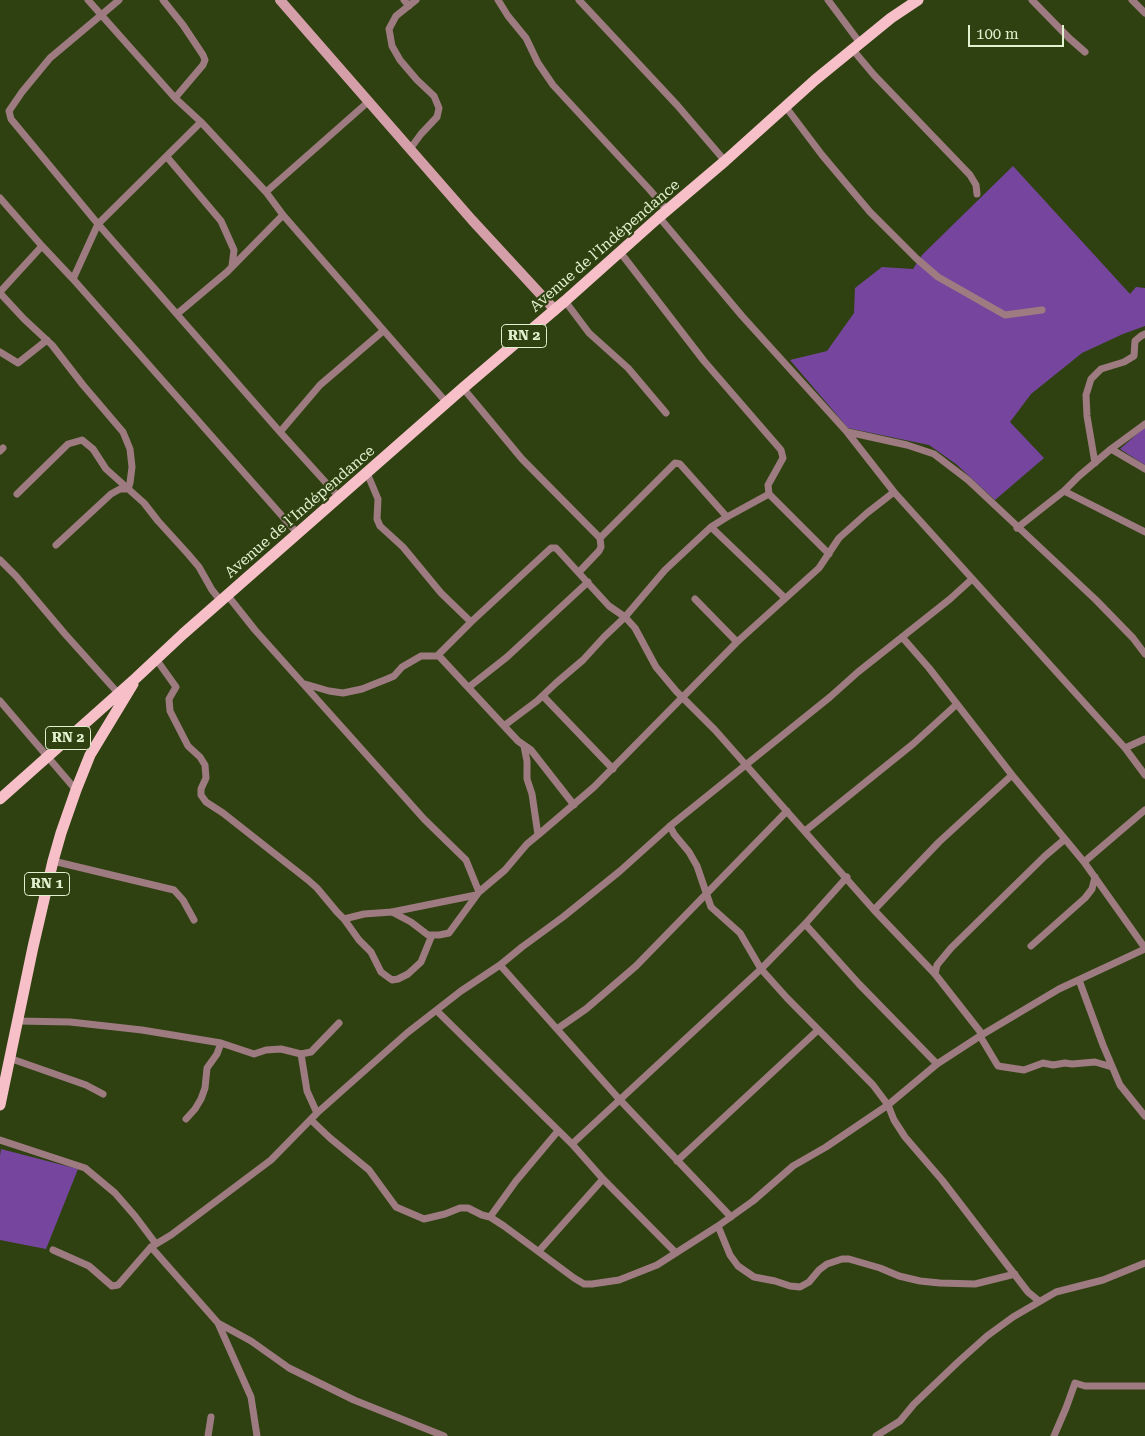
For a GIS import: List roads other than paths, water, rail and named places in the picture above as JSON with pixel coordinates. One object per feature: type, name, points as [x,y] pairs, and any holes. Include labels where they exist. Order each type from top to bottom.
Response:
[{"type":"main road","name":"Avenue de l'Indépendance","points":[[136,678],[224,598],[725,161],[785,106],[891,18],[918,0]]},
{"type":"main road","name":"RN 2","points":[[0,799],[136,678]]},
{"type":"main road","name":"RN 1","points":[[0,1105],[53,861],[76,790],[90,755],[136,678]]},
{"type":"street","points":[[88,0],[175,98],[201,122],[266,192],[283,215],[447,402]]},
{"type":"street","points":[[119,0],[50,58],[22,92],[10,111],[11,119],[98,224],[339,497]]},
{"type":"street","points":[[163,0],[198,47],[204,60],[203,65],[175,98]]},
{"type":"street","points":[[280,0],[368,102],[555,310]]},
{"type":"street","points":[[410,149],[437,117],[439,108],[434,96],[400,60],[392,46],[389,28],[406,3],[416,0]]},
{"type":"street","points":[[498,0],[526,38],[538,62],[553,85],[649,188],[663,214],[742,316],[847,432],[894,492],[1125,748],[1145,775]]},
{"type":"street","points":[[579,0],[677,105],[725,161]]},
{"type":"street","points":[[828,0],[874,75],[970,175],[976,185],[977,194]]},
{"type":"street","points":[[1032,0],[1084,52]]},
{"type":"street","points":[[1132,0],[1145,14]]},
{"type":"street","points":[[266,192],[368,102]]},
{"type":"street","points":[[785,106],[822,155],[870,212],[917,259],[938,276],[1005,315],[1042,310]]},
{"type":"street","points":[[73,279],[98,224],[201,122]]},
{"type":"street","points":[[167,157],[221,221],[234,250],[232,266]]},
{"type":"street","points":[[0,198],[298,534]]},
{"type":"street","points":[[177,314],[232,266],[283,215]]},
{"type":"street","points":[[42,246],[0,292],[47,340],[123,432],[130,449],[132,466],[128,489]]},
{"type":"street","points":[[620,252],[704,362],[781,450],[784,458],[768,485],[770,494],[829,554]]},
{"type":"street","points":[[565,301],[589,333],[628,368],[666,413]]},
{"type":"street","points":[[280,432],[320,386],[383,331]]},
{"type":"street","points":[[1095,463],[1087,416],[1086,395],[1091,379],[1101,369],[1124,362],[1134,356],[1135,341],[1145,334]]},
{"type":"street","points":[[0,352],[18,363],[47,340]]},
{"type":"street","points":[[463,388],[522,459],[600,538],[601,547],[599,551],[579,572]]},
{"type":"street","points":[[1018,528],[1064,491],[1111,449],[1145,424]]},
{"type":"street","points":[[847,432],[907,445],[934,454],[968,480],[1096,600],[1133,638],[1145,654]]},
{"type":"street","points":[[17,494],[68,444],[82,440],[93,449],[106,469],[144,503],[224,598],[256,630],[424,819],[466,860],[478,894]]},
{"type":"street","points":[[1111,449],[1145,469]]},
{"type":"street","points":[[600,538],[675,463],[680,464],[727,516]]},
{"type":"street","points":[[367,473],[378,499],[377,519],[380,526],[402,547],[441,593],[471,622]]},
{"type":"street","points":[[56,545],[111,494],[120,489],[128,489]]},
{"type":"street","points":[[1064,491],[1145,532]]},
{"type":"street","points":[[392,912],[411,922],[428,935],[449,933],[478,894],[505,870],[527,844],[574,805],[613,768],[737,642],[819,568],[840,538],[867,513],[894,492]]},
{"type":"street","points":[[505,725],[543,696],[583,660],[625,617],[664,570],[711,527],[727,516],[770,494]]},
{"type":"street","points":[[711,527],[785,598]]},
{"type":"street","points":[[439,656],[471,622],[551,548],[556,548],[609,606],[625,617],[635,628],[656,667],[847,877],[874,910],[935,974],[981,1035],[998,1066],[1024,1070],[1043,1063],[1053,1065],[1095,1062],[1112,1067]]},
{"type":"street","points":[[0,560],[118,693]]},
{"type":"street","points":[[53,1250],[90,1266],[112,1286],[118,1285],[153,1246],[171,1235],[230,1189],[263,1167],[317,1113],[407,1033],[563,917],[620,871],[670,826],[950,599],[972,579]]},
{"type":"street","points":[[469,687],[507,657],[588,582]]},
{"type":"street","points":[[696,599],[737,642]]},
{"type":"street","points":[[311,1120],[369,1170],[396,1207],[424,1219],[460,1208],[468,1208],[490,1217],[574,1278],[584,1284],[592,1284],[635,1275],[657,1266],[731,1217],[794,1166],[888,1105],[938,1064],[981,1035],[1059,989],[1145,948],[1096,877],[902,637]]},
{"type":"street","points":[[303,683],[329,691],[343,692],[362,689],[387,680],[394,676],[402,667],[421,656],[439,656],[524,746],[531,750],[574,805]]},
{"type":"street","points":[[156,659],[176,687],[169,700],[170,711],[188,746],[200,757],[205,765],[206,778],[201,789],[201,795],[206,802],[223,813],[318,888],[359,940],[371,952],[381,972],[392,980],[408,974],[421,962],[432,936]]},
{"type":"street","points":[[543,696],[613,768]]},
{"type":"street","points":[[0,701],[76,790]]},
{"type":"street","points":[[805,831],[899,756],[957,704]]},
{"type":"street","points":[[1125,748],[1145,739]]},
{"type":"street","points":[[524,746],[527,761],[527,779],[532,794],[538,835]]},
{"type":"street","points":[[874,910],[939,842],[1012,775]]},
{"type":"street","points":[[1084,862],[1145,810]]},
{"type":"street","points":[[557,1029],[586,1009],[636,966],[787,812]]},
{"type":"street","points":[[670,826],[697,866],[712,907],[740,933],[761,968],[818,1030],[873,1085],[888,1105],[894,1120],[905,1137],[942,1180],[1028,1292],[1039,1301]]},
{"type":"street","points":[[935,974],[937,965],[951,948],[1045,856],[1065,839]]},
{"type":"street","points":[[53,861],[174,890],[183,900],[194,920]]},
{"type":"street","points":[[572,1144],[761,968],[805,924],[847,877]]},
{"type":"street","points":[[1031,946],[1085,898],[1092,889],[1096,877]]},
{"type":"street","points":[[344,919],[364,914],[392,912],[478,894]]},
{"type":"street","points":[[460,898],[468,906]]},
{"type":"street","points":[[805,924],[859,984],[938,1064]]},
{"type":"street","points":[[500,965],[620,1100],[731,1217]]},
{"type":"street","points":[[1079,980],[1120,1084],[1145,1116]]},
{"type":"street","points":[[437,1011],[572,1144],[603,1179],[676,1253]]},
{"type":"street","points":[[17,1021],[39,1020],[142,1030],[221,1044],[254,1054],[266,1050],[281,1049],[301,1054],[311,1052],[339,1023]]},
{"type":"street","points":[[677,1161],[818,1030]]},
{"type":"street","points":[[186,1119],[195,1109],[201,1098],[205,1088],[207,1068],[218,1054],[221,1044]]},
{"type":"street","points":[[301,1054],[306,1091],[317,1113]]},
{"type":"street","points":[[9,1058],[86,1084],[103,1094]]},
{"type":"street","points":[[490,1217],[516,1181],[558,1131]]},
{"type":"street","points":[[0,1140],[85,1168],[115,1193],[135,1216],[153,1246],[218,1323],[251,1397],[257,1436]]},
{"type":"street","points":[[539,1251],[603,1179]]},
{"type":"street","points":[[718,1226],[730,1255],[738,1266],[754,1277],[790,1286],[800,1287],[809,1282],[827,1264],[842,1259],[849,1259],[880,1268],[899,1276],[940,1283],[974,1284],[1015,1274]]},
{"type":"street","points":[[876,1436],[900,1421],[914,1404],[987,1336],[1013,1317],[1056,1292],[1103,1280],[1145,1263]]},
{"type":"street","points":[[218,1323],[251,1341],[290,1368],[354,1400],[444,1436]]},
{"type":"street","points":[[1054,1436],[1075,1383],[1085,1386],[1145,1386]]},
{"type":"street","points":[[208,1436],[211,1417]]}]
